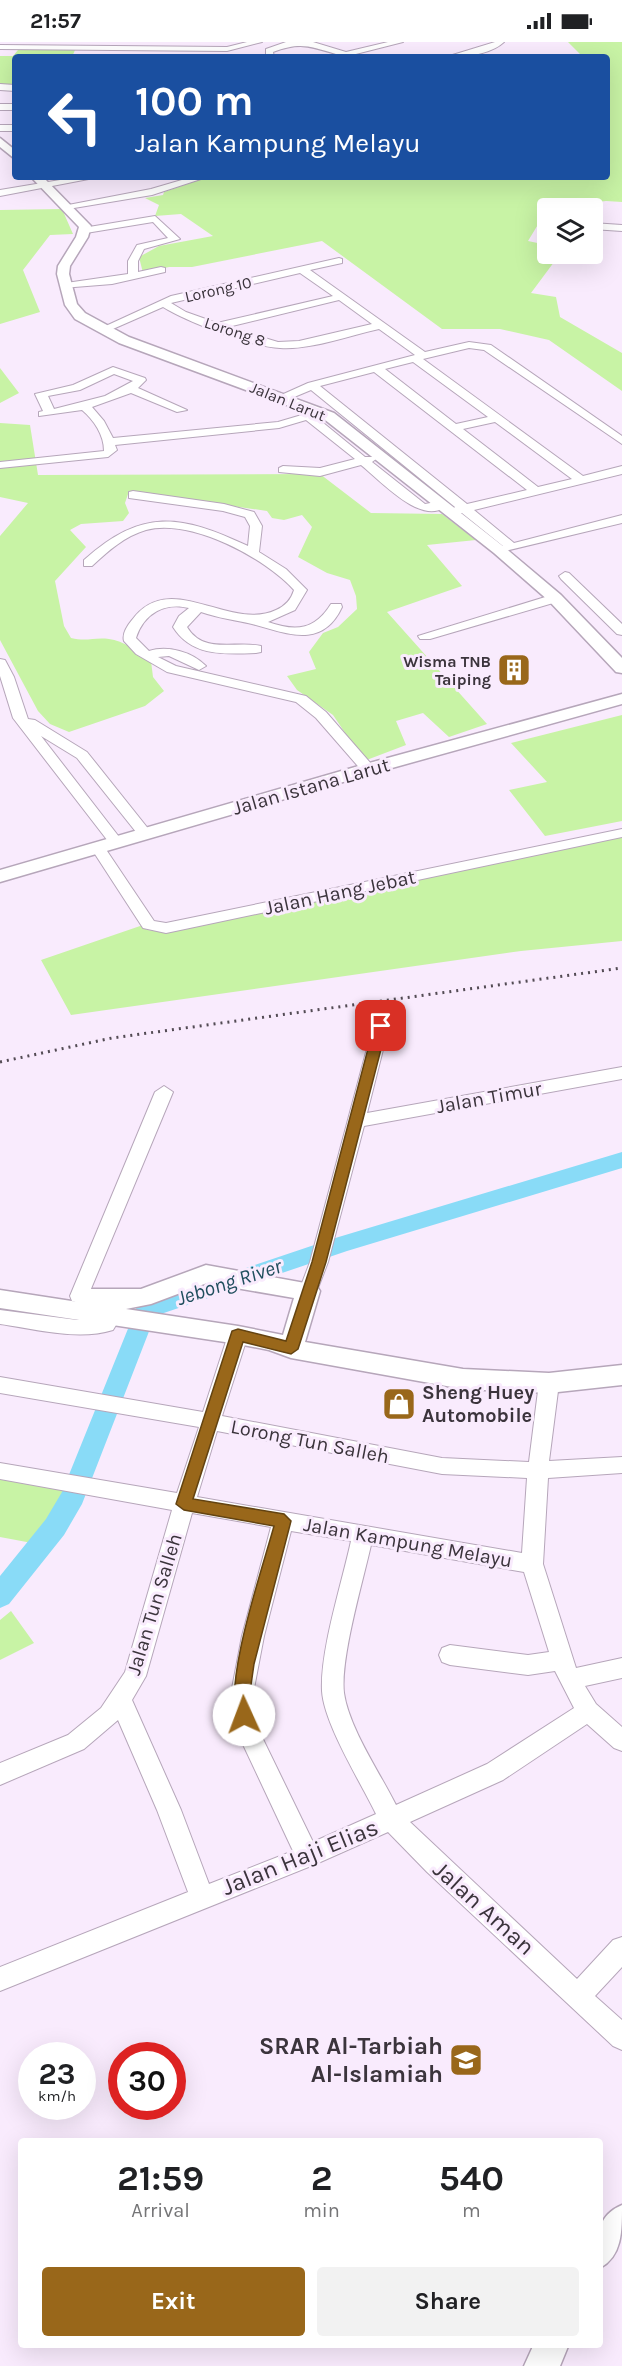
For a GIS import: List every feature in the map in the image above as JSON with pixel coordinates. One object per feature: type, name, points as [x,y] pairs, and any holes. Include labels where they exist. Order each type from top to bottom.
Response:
[{"type":"main road","points":[[0,141],[12,153]]},
{"type":"main road","points":[[41,181],[83,220],[86,230],[64,266],[66,286]]},
{"type":"main road","name":"Jalan Larut","points":[[66,286],[74,310],[102,330],[283,398],[316,415],[380,457],[446,508],[506,548],[622,668]]},
{"type":"main road","name":"Jalan Istana Larut","points":[[0,876],[368,769],[622,699]]},
{"type":"main road","points":[[0,1285],[79,1296],[134,1300],[196,1276],[215,1274],[308,1291],[291,1349]]},
{"type":"main road","points":[[0,1299],[118,1324],[235,1340],[269,1350],[291,1349],[460,1378],[549,1383],[622,1375]]},
{"type":"main road","points":[[0,1310],[53,1312]]},
{"type":"main road","points":[[603,2248],[622,2222]]},
{"type":"street","points":[[0,47],[132,53],[164,46],[192,53],[258,42]]},
{"type":"street","points":[[270,54],[270,51],[278,46],[304,42],[345,54],[377,43],[399,42]]},
{"type":"street","points":[[463,54],[493,47],[500,42]]},
{"type":"street","points":[[68,206],[152,192],[192,180]]},
{"type":"street","points":[[0,193],[41,181]]},
{"type":"street","points":[[86,230],[155,219],[175,239],[140,247],[133,261],[133,276]]},
{"type":"street","points":[[603,227],[622,228]]},
{"type":"street","name":"Lorong 10","points":[[102,330],[162,302],[339,261]]},
{"type":"street","points":[[66,286],[161,270]]},
{"type":"street","points":[[303,270],[381,325],[496,417],[581,480]]},
{"type":"street","points":[[217,326],[341,297]]},
{"type":"street","name":"Lorong 8","points":[[162,302],[182,314],[265,343],[289,345],[381,325]]},
{"type":"street","points":[[283,398],[312,384],[479,345],[487,347],[622,441]]},
{"type":"street","points":[[376,368],[536,490]]},
{"type":"street","points":[[110,370],[141,380],[129,388],[85,407],[46,413],[41,394],[76,388],[110,370]]},
{"type":"street","name":"Jalan Larut","points":[[312,384],[466,508],[506,548]]},
{"type":"street","points":[[129,388],[181,410]]},
{"type":"street","points":[[0,465],[108,454],[111,450],[109,442],[96,414],[85,407]]},
{"type":"street","points":[[109,442],[279,425],[316,415],[363,461],[421,507],[429,509],[466,508],[622,470]]},
{"type":"street","points":[[455,428],[496,417]]},
{"type":"street","points":[[283,470],[320,472],[380,457]]},
{"type":"street","points":[[133,495],[224,507],[250,515],[256,526],[253,553]]},
{"type":"street","points":[[506,548],[622,519]]},
{"type":"street","points":[[88,563],[107,543],[124,534],[157,524],[178,524],[196,528],[253,553],[294,582],[301,590],[299,599],[280,614],[252,619],[222,617],[172,602],[158,605],[141,616],[132,627],[129,638],[149,657],[174,669],[279,692],[308,703],[368,769]]},
{"type":"street","points":[[565,576],[619,625]]},
{"type":"street","points":[[425,636],[555,598]]},
{"type":"street","points":[[252,619],[261,625],[284,630],[310,629],[331,617],[336,607]]},
{"type":"street","points":[[198,608],[184,619],[180,627],[183,634],[192,641],[217,649],[256,649]]},
{"type":"street","points":[[585,628],[619,625]]},
{"type":"street","points":[[149,657],[154,652],[169,652],[199,666]]},
{"type":"street","points":[[0,663],[8,677],[20,718],[82,755],[145,834]]},
{"type":"street","name":"Jalan Hang Jebat","points":[[20,718],[107,845],[149,925],[166,928],[622,833]]},
{"type":"street","points":[[308,1291],[321,1253],[381,1026]]},
{"type":"street","name":"Jalan Timur","points":[[355,1121],[622,1073]]},
{"type":"street","points":[[79,1296],[164,1092]]},
{"type":"street","points":[[0,1317],[77,1327],[118,1324]]},
{"type":"street","name":"Jalan Tun Salleh","points":[[0,1774],[76,1742],[109,1715],[121,1701],[135,1676],[184,1504],[235,1340]]},
{"type":"street","points":[[549,1383],[538,1471],[532,1564],[566,1669],[588,1710],[622,1741]]},
{"type":"street","name":"Lorong Tun Salleh","points":[[0,1385],[104,1401],[476,1471],[538,1471],[622,1465]]},
{"type":"street","name":"Jalan Kampung Melayu","points":[[0,1471],[532,1564]]},
{"type":"street","points":[[284,1521],[253,1636],[241,1699],[250,1736],[308,1856]]},
{"type":"street","name":"Jalan Aman","points":[[363,1534],[335,1662],[333,1693],[343,1725],[391,1819],[435,1864],[622,2037]]},
{"type":"street","points":[[450,1655],[566,1669],[622,1668]]},
{"type":"street","points":[[121,1701],[170,1810],[202,1897]]},
{"type":"street","name":"Jalan Haji Elias","points":[[0,1979],[308,1856],[495,1772],[588,1710]]},
{"type":"street","points":[[579,1995],[622,1949]]},
{"type":"green space","points":[[568,42],[622,42],[622,202],[603,201],[603,198],[537,198],[537,226],[528,241],[537,243],[537,264],[553,264],[531,293],[556,297],[560,317],[622,353],[622,391],[549,340],[500,329],[442,329],[322,241],[192,267],[169,267],[143,273],[139,257],[159,246],[213,236],[181,214],[155,216],[159,205],[145,198],[163,195],[164,192],[199,180],[610,180],[610,54],[580,54]]},
{"type":"green space","points":[[18,50],[75,50],[73,54],[15,54]]},
{"type":"green space","points":[[0,56],[12,56],[12,86],[0,86]]},
{"type":"green space","points":[[62,209],[73,234],[50,235],[23,270],[40,312],[0,324],[0,210]]},
{"type":"green space","points":[[0,368],[19,393],[0,403]]},
{"type":"green space","points":[[0,423],[30,425],[38,475],[320,474],[371,513],[442,514],[476,540],[427,545],[462,586],[387,612],[487,724],[449,737],[423,713],[396,721],[406,745],[364,761],[333,715],[297,690],[287,676],[316,669],[309,652],[323,633],[338,627],[357,609],[356,596],[350,580],[327,573],[298,557],[312,527],[302,515],[284,520],[272,518],[267,511],[129,491],[125,503],[129,513],[123,521],[81,524],[70,530],[86,547],[55,581],[64,626],[71,638],[109,639],[131,647],[151,661],[153,677],[164,691],[145,706],[69,732],[50,724],[38,711],[0,640],[0,536],[28,503],[0,497]]},
{"type":"green space","points":[[622,715],[622,821],[545,836],[509,790],[547,782],[511,743]]},
{"type":"green space","points":[[622,835],[622,941],[521,951],[71,1015],[41,960],[143,925],[147,930],[161,931]]},
{"type":"green space","points":[[0,1476],[69,1486],[50,1521],[32,1543],[0,1537]]},
{"type":"green space","points":[[11,1611],[34,1643],[0,1660],[0,1620]]},
{"type":"waterway","name":"Jebong River","points":[[0,1596],[55,1527],[73,1496],[146,1310],[340,1245],[622,1160]]},
{"type":"railway","points":[[0,1062],[112,1038],[622,968]]},
{"type":"place","name":"Wisma TNB Taiping","points":[[514,670]]},
{"type":"place","name":"Sheng Huey Automobile","points":[[399,1404]]},
{"type":"place","name":"SRAR Al-Tarbiah Al-Islamiah","points":[[466,2060]]},
{"type":"route","points":[[244,1715],[241,1699],[246,1664],[284,1521],[184,1504],[238,1335],[272,1341],[291,1349],[319,1262],[381,1026]]}]
